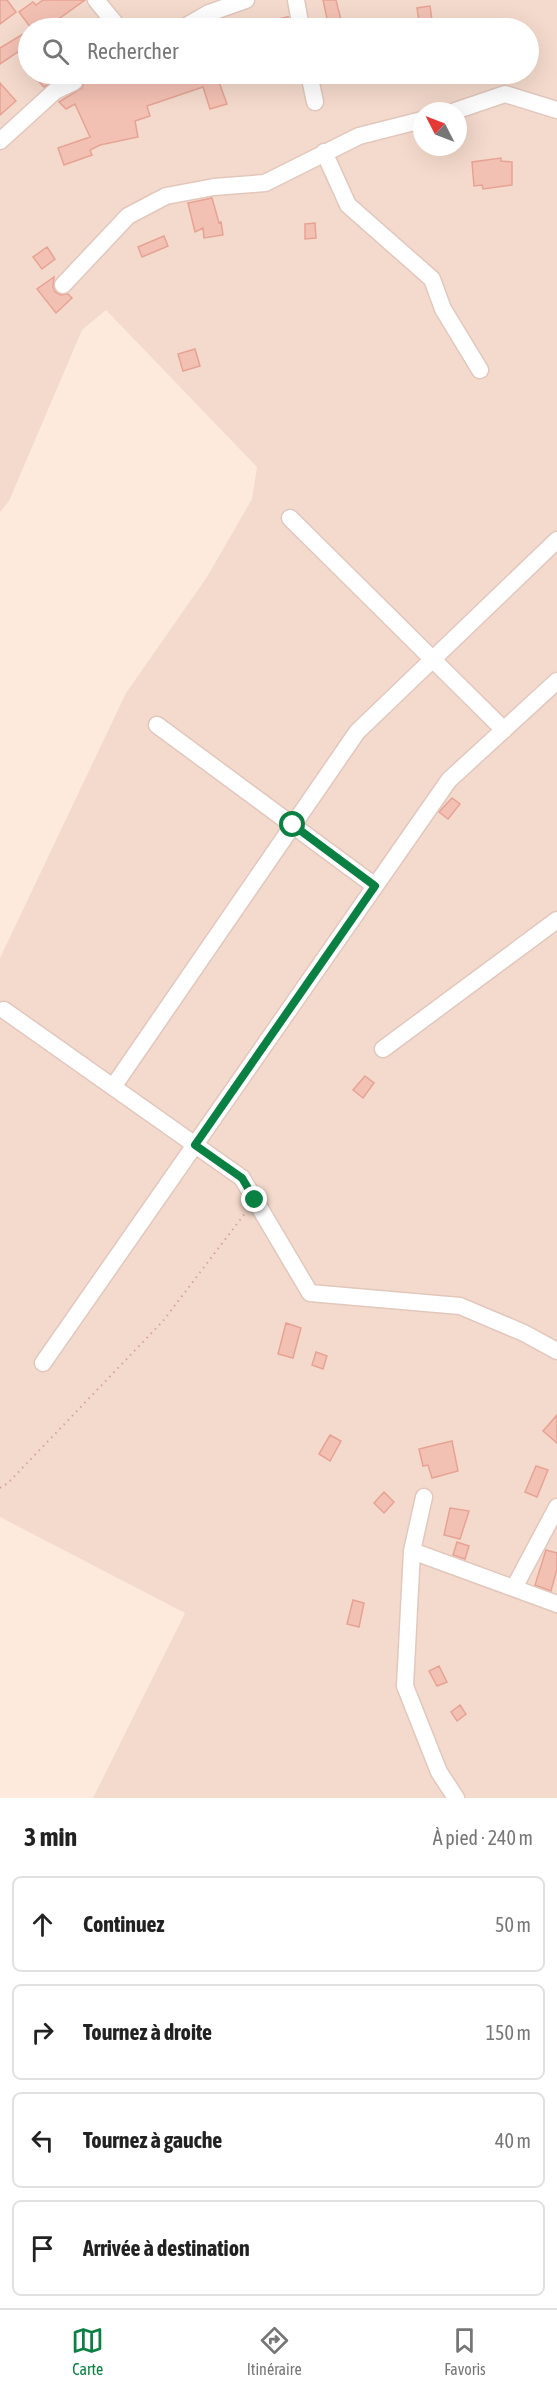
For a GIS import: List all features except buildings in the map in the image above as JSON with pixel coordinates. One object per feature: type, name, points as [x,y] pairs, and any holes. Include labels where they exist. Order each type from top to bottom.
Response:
[{"type":"street","points":[[96,0],[111,18]]},
{"type":"street","points":[[194,18],[208,6],[246,0]]},
{"type":"street","points":[[296,0],[299,18]]},
{"type":"street","points":[[0,141],[55,91],[70,84]]},
{"type":"street","points":[[311,84],[315,102]]},
{"type":"street","points":[[467,107],[505,94],[557,110]]},
{"type":"street","points":[[63,285],[128,216],[166,196],[214,187],[265,183],[359,136],[413,122]]},
{"type":"street","points":[[324,152],[348,205],[432,279],[443,309],[480,370]]},
{"type":"street","points":[[290,518],[504,730]]},
{"type":"street","points":[[113,1087],[357,732],[557,540]]},
{"type":"street","points":[[43,1363],[449,780],[557,681]]},
{"type":"street","points":[[157,725],[375,886]]},
{"type":"street","points":[[383,1049],[557,920]]},
{"type":"street","points":[[4,1010],[242,1178],[310,1293],[460,1306],[557,1351]]},
{"type":"street","points":[[424,1497],[412,1551],[405,1686],[439,1772],[456,1798]]},
{"type":"street","points":[[514,1588],[557,1507]]},
{"type":"street","points":[[412,1551],[557,1604]]},
{"type":"path","points":[[0,1488],[8,1483],[163,1321],[255,1200]]},
{"type":"shaded area","points":[[0,0],[557,0],[557,1798],[93,1798],[185,1613],[0,1517],[0,958],[126,693],[207,577],[252,499],[257,467],[106,310],[82,330],[9,501],[0,512]]},
{"type":"route","points":[[255,1200],[242,1178],[195,1145],[375,886],[293,825]]}]
